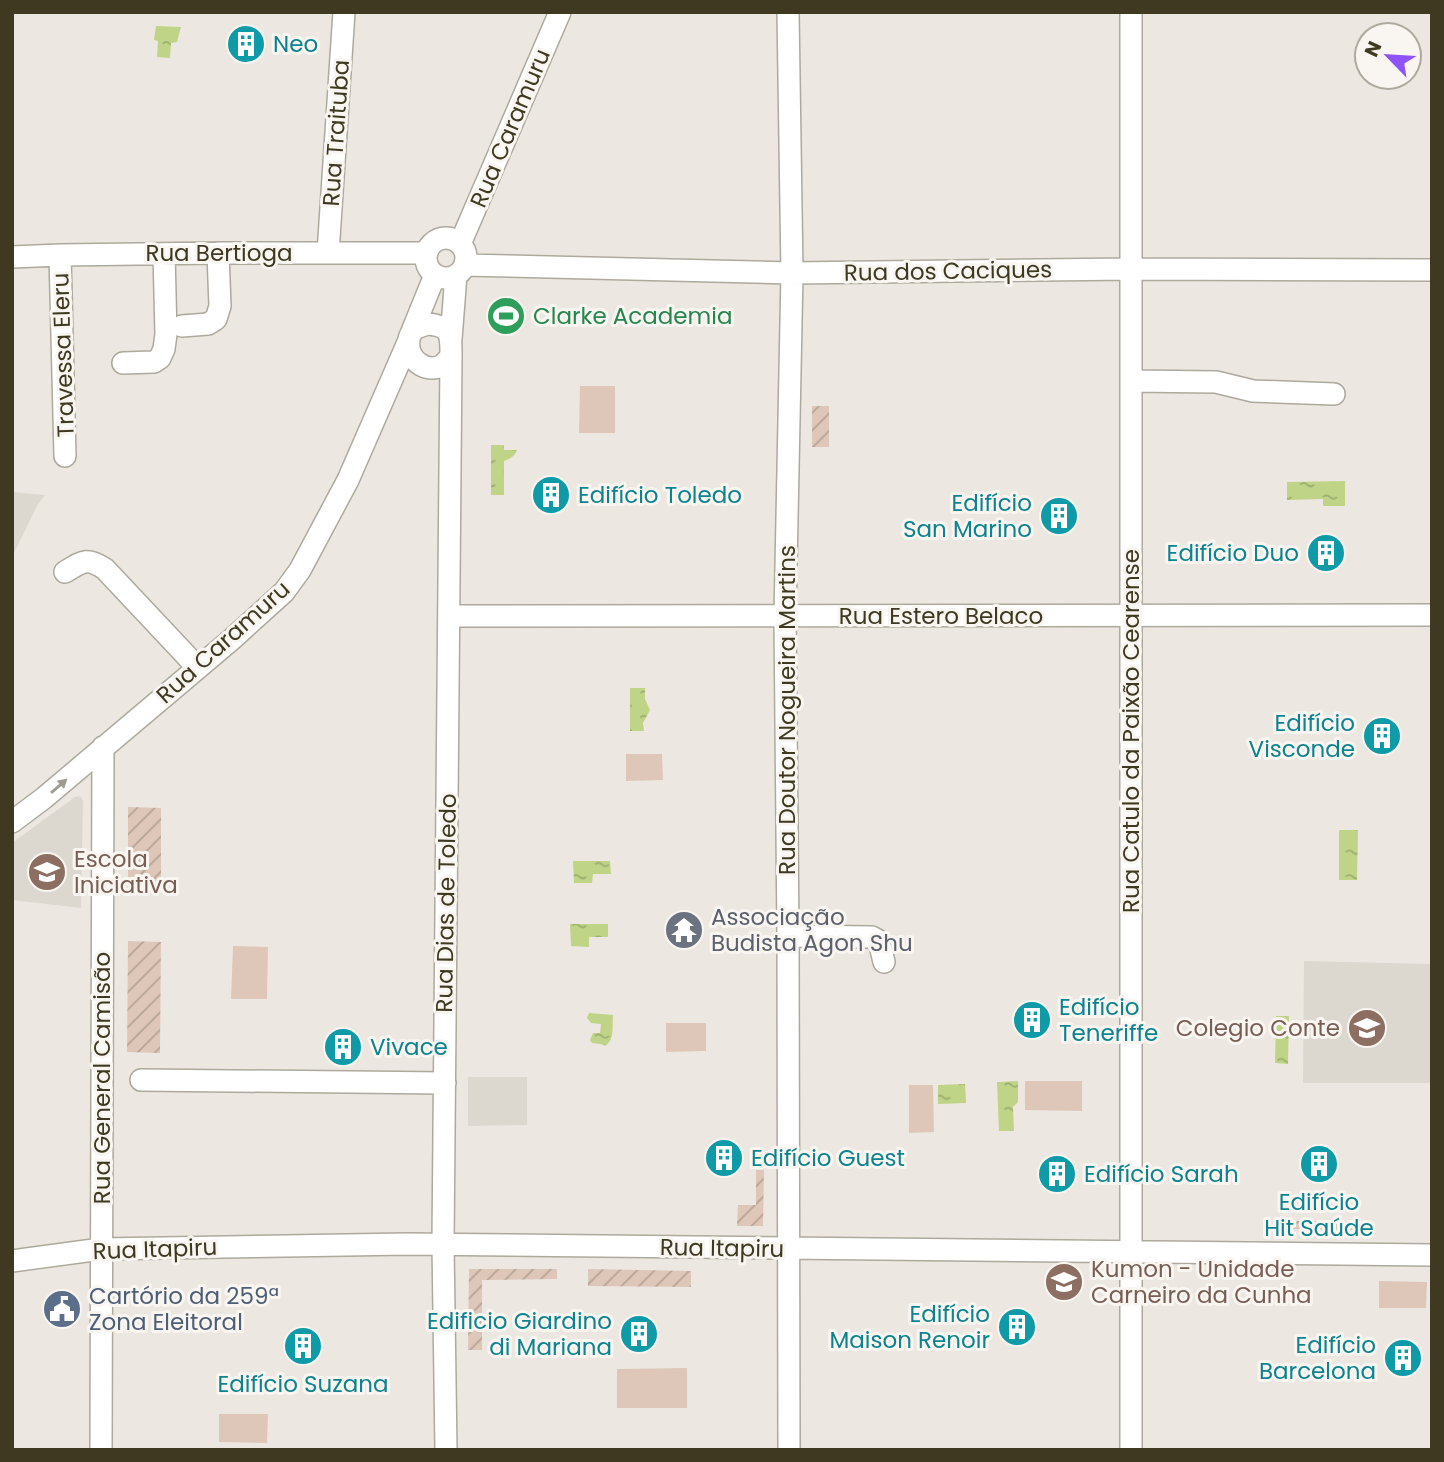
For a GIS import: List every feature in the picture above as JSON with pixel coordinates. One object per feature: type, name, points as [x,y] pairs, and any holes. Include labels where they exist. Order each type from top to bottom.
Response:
[{"type":"street","name":"Rua Traituba","points":[[328,253],[344,12]]},
{"type":"street","name":"Rua Caramuru","points":[[12,822],[198,668],[284,592],[300,570],[348,480],[411,334],[454,265],[560,12]]},
{"type":"street","name":"Rua Doutor Nogueira Martins","points":[[789,12],[792,273],[785,616],[789,1450]]},
{"type":"street","name":"Rua Catulo da Paixão Cearense","points":[[1131,12],[1131,1450]]},
{"type":"street","points":[[437,240],[453,240],[454,265],[429,269],[426,253],[430,246],[437,240]]},
{"type":"street","points":[[182,326],[208,324],[216,319],[220,306],[218,253]]},
{"type":"street","name":"Rua Bertioga","points":[[12,257],[426,253]]},
{"type":"street","points":[[123,363],[154,362],[160,358],[164,348],[164,254]]},
{"type":"street","name":"Travessa Eleru","points":[[60,255],[65,456]]},
{"type":"street","name":"Rua dos Caciques","points":[[454,265],[792,273],[1131,269],[1432,270]]},
{"type":"street","name":"Rua Dias de Toledo","points":[[446,1450],[444,1083],[454,265]]},
{"type":"street","points":[[427,324],[439,325],[449,333],[451,348],[443,365],[422,367],[414,360],[409,350],[411,334],[427,324]]},
{"type":"street","points":[[1131,381],[1209,382],[1254,391],[1334,394]]},
{"type":"street","points":[[65,572],[89,561],[105,569],[198,668]]},
{"type":"street","name":"Rua Estero Belaco","points":[[450,616],[1432,614]]},
{"type":"street","name":"Rua General Camisão","points":[[101,1450],[103,747]]},
{"type":"street","points":[[788,936],[872,937],[879,941],[884,962]]},
{"type":"street","points":[[141,1080],[444,1083]]},
{"type":"street","name":"Rua Itapiru","points":[[12,1261],[101,1249],[443,1244],[1432,1255]]},
{"type":"shaded area","points":[[580,386],[615,386],[615,433],[579,433]]},
{"type":"shaded area","points":[[812,406],[829,406],[829,447],[812,447]]},
{"type":"shaded area","points":[[12,492],[45,495],[12,557]]},
{"type":"shaded area","points":[[626,754],[662,754],[663,780],[626,781]]},
{"type":"shaded area","name":"Escola Iniciativa","points":[[79,796],[83,803],[81,908],[12,900],[12,843]]},
{"type":"shaded area","points":[[128,807],[161,808],[161,883],[128,883]]},
{"type":"shaded area","points":[[128,941],[161,942],[160,1053],[127,1052]]},
{"type":"shaded area","points":[[233,946],[268,947],[267,999],[231,999]]},
{"type":"shaded area","name":"Colegio Conte","points":[[1304,961],[1432,964],[1432,1083],[1303,1083]]},
{"type":"shaded area","points":[[666,1023],[706,1023],[706,1051],[666,1052]]},
{"type":"shaded area","points":[[468,1077],[527,1077],[527,1125],[468,1126]]},
{"type":"shaded area","points":[[1025,1081],[1082,1081],[1082,1111],[1025,1110]]},
{"type":"shaded area","points":[[909,1085],[933,1085],[934,1132],[909,1133]]},
{"type":"shaded area","points":[[756,1170],[764,1170],[763,1226],[737,1226],[738,1205],[756,1205]]},
{"type":"shaded area","points":[[1278,1221],[1359,1221],[1359,1230],[1278,1229]]},
{"type":"shaded area","points":[[469,1269],[557,1269],[557,1279],[482,1280],[482,1350],[468,1350]]},
{"type":"shaded area","points":[[588,1269],[691,1271],[691,1287],[588,1286]]},
{"type":"shaded area","points":[[1379,1281],[1427,1282],[1426,1308],[1379,1308]]},
{"type":"shaded area","points":[[687,1368],[687,1408],[617,1408],[617,1369]]},
{"type":"shaded area","points":[[219,1414],[268,1414],[267,1443],[219,1442]]},
{"type":"water","points":[[156,26],[181,27],[177,42],[171,43],[170,58],[157,57],[158,41],[154,40]]},
{"type":"water","points":[[491,445],[504,445],[504,450],[517,450],[512,457],[504,461],[504,495],[491,495]]},
{"type":"water","points":[[1345,481],[1345,506],[1323,506],[1323,499],[1287,500],[1287,482]]},
{"type":"water","points":[[630,688],[645,688],[645,699],[650,710],[643,723],[644,731],[630,731]]},
{"type":"water","points":[[1339,830],[1358,830],[1357,880],[1339,880]]},
{"type":"water","points":[[573,861],[610,861],[611,874],[593,874],[592,883],[574,883]]},
{"type":"water","points":[[570,924],[608,924],[608,937],[589,937],[589,947],[571,946]]},
{"type":"water","points":[[589,1013],[613,1015],[612,1036],[605,1046],[590,1040],[593,1033],[600,1033],[601,1024],[591,1023],[587,1018]]},
{"type":"water","points":[[1276,1016],[1289,1016],[1288,1064],[1275,1063]]},
{"type":"water","points":[[1018,1081],[1018,1102],[1013,1107],[1014,1131],[999,1131],[997,1082]]},
{"type":"water","points":[[965,1084],[966,1103],[938,1104],[938,1085]]},
{"type":"place","name":"Neo","points":[[246,44]]},
{"type":"place","name":"Clarke Academia","points":[[506,316]]},
{"type":"place","name":"Edifício Toledo","points":[[551,495]]},
{"type":"place","name":"Edifício San Marino","points":[[1059,516]]},
{"type":"place","name":"Edifício Duo","points":[[1326,553]]},
{"type":"place","name":"Edifício Visconde","points":[[1382,736]]},
{"type":"place","name":"Escola Iniciativa","points":[[47,872]]},
{"type":"place","name":"Associação Budista Agon Shu","points":[[684,930]]},
{"type":"place","name":"Edifício Teneriffe","points":[[1032,1020]]},
{"type":"place","name":"Colegio Conte","points":[[1367,1028]]},
{"type":"place","name":"Vivace","points":[[343,1047]]},
{"type":"place","name":"Edifício Guest","points":[[724,1158]]},
{"type":"place","name":"Edifício Hit Saúde","points":[[1319,1164]]},
{"type":"place","name":"Edifício Sarah","points":[[1057,1174]]},
{"type":"place","name":"Kumon - Unidade Carneiro da Cunha","points":[[1064,1282]]},
{"type":"place","name":"Cartório da 259ª Zona Eleitoral","points":[[62,1309]]},
{"type":"place","name":"Edifício Maison Renoir","points":[[1017,1327]]},
{"type":"place","name":"Edificio Giardino di Mariana","points":[[639,1334]]},
{"type":"place","name":"Edifício Suzana","points":[[303,1346]]},
{"type":"place","name":"Edifício Barcelona","points":[[1403,1358]]}]
